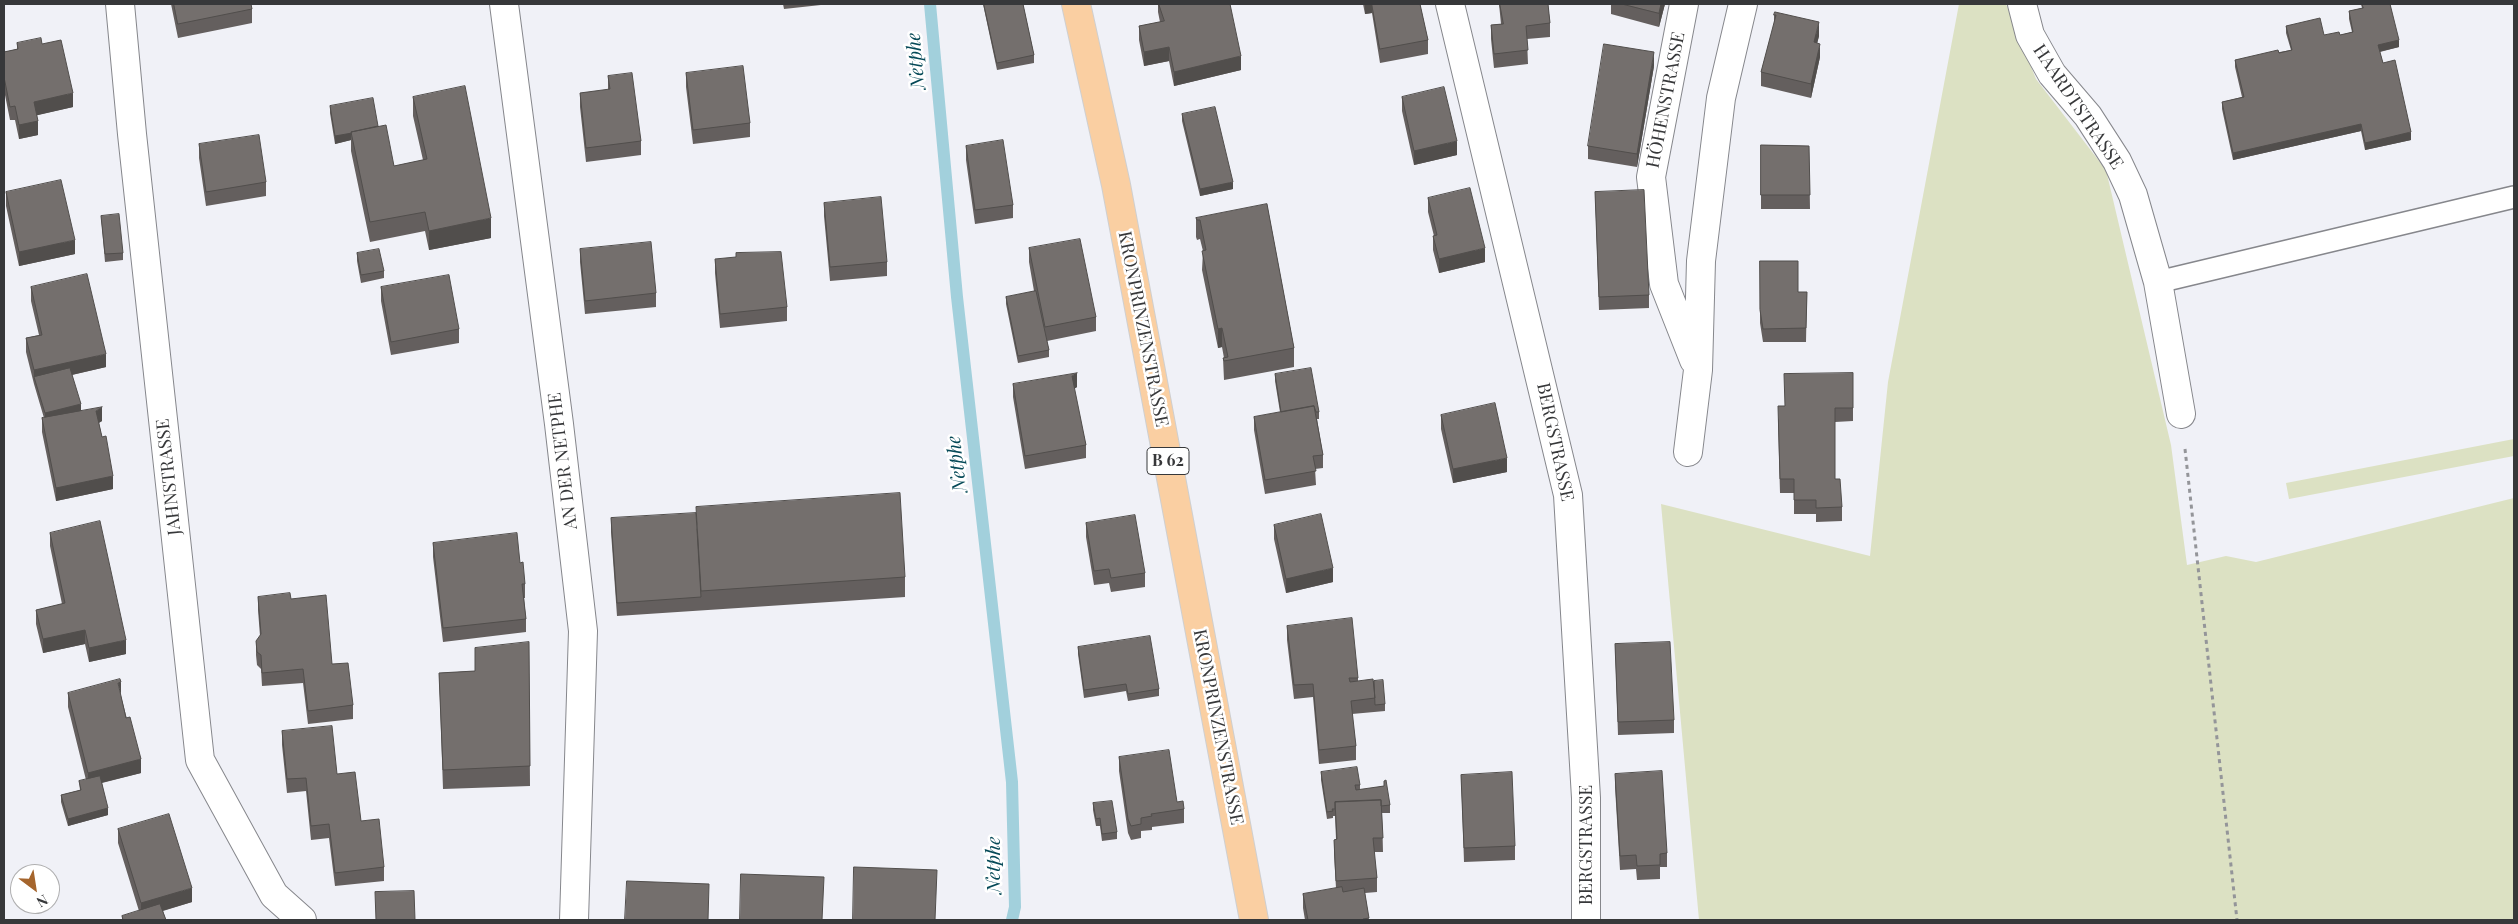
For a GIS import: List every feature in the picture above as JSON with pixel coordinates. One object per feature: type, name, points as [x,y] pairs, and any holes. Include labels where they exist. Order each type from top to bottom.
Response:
[{"type":"main road","name":"KRONPRINZENSTRASSE","points":[[1076,4],[1116,185],[1254,920]]},
{"type":"street","name":"JAHNSTRASSE","points":[[120,4],[133,144],[200,760],[274,894],[302,920]]},
{"type":"street","name":"AN DER NETPHE","points":[[504,4],[559,424],[583,631],[574,920]]},
{"type":"street","name":"BERGSTRASSE","points":[[1450,4],[1568,495],[1586,798],[1586,920]]},
{"type":"street","name":"HÖHENSTRASSE","points":[[1684,4],[1651,177],[1664,284],[1698,370]]},
{"type":"street","name":"HÖHENSTRASSE","points":[[1688,452],[1698,370],[1702,261],[1721,98],[1743,4]]},
{"type":"street","name":"HAARDTSTRASSE","points":[[2022,4],[2030,35],[2052,74],[2088,116],[2117,161],[2133,195],[2158,282],[2181,414]]},
{"type":"lane","points":[[2158,282],[2514,197]]},
{"type":"path","points":[[2181,414],[2237,920]]},
{"type":"green space","points":[[1959,4],[2006,4],[2036,79],[2106,170],[2171,445],[2187,565],[2226,556],[2256,562],[2514,498],[2514,920],[1699,920],[1661,504],[1870,556],[1888,382]]},
{"type":"green space","points":[[2514,439],[2514,456],[2289,499],[2286,483]]},
{"type":"building","points":[[174,4],[251,4],[252,9],[178,24]]},
{"type":"building","points":[[984,4],[1023,4],[1034,55],[997,63]]},
{"type":"building","points":[[1159,4],[1230,4],[1241,56],[1174,72],[1169,47],[1144,52],[1139,26],[1164,21]]},
{"type":"building","points":[[1372,4],[1420,4],[1428,40],[1380,49]]},
{"type":"building","points":[[1500,4],[1548,4],[1550,23],[1526,26],[1528,50],[1494,54],[1491,25],[1503,24]]},
{"type":"building","points":[[1622,4],[1661,4],[1659,13]]},
{"type":"building","points":[[2362,4],[2390,4],[2399,40],[2378,45],[2383,63],[2395,60],[2411,132],[2365,143],[2361,124],[2233,153],[2222,102],[2244,97],[2235,60],[2278,50],[2279,53],[2292,50],[2286,26],[2320,18],[2324,35],[2339,32],[2340,35],[2353,32],[2349,11],[2363,8]]},
{"type":"building","points":[[1775,12],[1819,22],[1814,42],[1820,44],[1811,84],[1761,72],[1776,15],[1774,15]]},
{"type":"building","points":[[41,38],[42,44],[61,40],[73,93],[34,102],[38,121],[19,125],[15,106],[10,107],[4,77],[4,52],[18,49],[17,43]]},
{"type":"building","points":[[1604,44],[1654,52],[1637,154],[1588,146]]},
{"type":"building","points":[[743,66],[750,123],[693,130],[686,73]]},
{"type":"building","points":[[632,73],[641,141],[586,148],[580,93],[610,89],[608,76]]},
{"type":"building","points":[[465,86],[491,218],[429,231],[425,212],[370,222],[351,132],[386,125],[394,166],[427,159],[413,97]]},
{"type":"building","points":[[1444,87],[1457,141],[1414,151],[1402,97]]},
{"type":"building","points":[[373,98],[378,126],[335,136],[330,106]]},
{"type":"building","points":[[1215,107],[1233,182],[1200,189],[1182,114]]},
{"type":"building","points":[[259,135],[266,182],[206,192],[199,144]]},
{"type":"building","points":[[1003,140],[1013,205],[975,210],[966,146]]},
{"type":"building","points":[[1761,145],[1809,146],[1810,195],[1761,195]]},
{"type":"building","points":[[61,180],[75,240],[19,252],[6,192]]},
{"type":"building","points":[[1470,188],[1485,248],[1439,259],[1433,236],[1437,235],[1428,198]]},
{"type":"building","points":[[1644,190],[1649,295],[1599,297],[1595,192]]},
{"type":"building","points":[[881,197],[887,262],[830,267],[824,203]]},
{"type":"building","points":[[1267,204],[1294,348],[1224,361],[1223,358],[1228,357],[1222,328],[1218,329],[1202,251],[1206,250],[1200,220],[1196,218]]},
{"type":"building","points":[[119,214],[123,253],[105,254],[101,216]]},
{"type":"building","points":[[1080,239],[1096,317],[1045,327],[1029,248]]},
{"type":"building","points":[[651,242],[656,293],[585,301],[580,249]]},
{"type":"building","points":[[379,249],[384,271],[361,275],[357,253]]},
{"type":"building","points":[[781,252],[787,307],[720,314],[715,259],[736,257],[736,253]]},
{"type":"building","points":[[1760,261],[1798,261],[1798,292],[1807,292],[1806,328],[1763,329],[1760,310]]},
{"type":"building","points":[[87,274],[106,354],[34,370],[26,338],[42,335],[31,287]]},
{"type":"building","points":[[449,275],[459,329],[391,342],[381,287]]},
{"type":"building","points":[[1036,291],[1049,350],[1018,356],[1006,297]]},
{"type":"building","points":[[70,368],[81,404],[45,413],[34,377]]},
{"type":"building","points":[[1311,368],[1319,412],[1316,412],[1314,406],[1281,412],[1275,374]]},
{"type":"building","points":[[1077,373],[1072,376],[1086,445],[1025,456],[1013,384]]},
{"type":"building","points":[[1853,373],[1853,408],[1835,408],[1835,479],[1840,479],[1842,507],[1816,508],[1816,500],[1794,500],[1794,479],[1780,479],[1778,406],[1785,406],[1784,374]]},
{"type":"building","points":[[1495,403],[1507,458],[1453,469],[1441,415]]},
{"type":"building","points":[[1314,406],[1323,455],[1313,456],[1316,471],[1265,480],[1254,417]]},
{"type":"building","points":[[102,407],[96,411],[102,437],[106,436],[113,476],[56,488],[42,418]]},
{"type":"building","points":[[900,493],[905,577],[701,591],[696,507]]},
{"type":"building","points":[[696,513],[701,597],[617,603],[611,518]]},
{"type":"building","points":[[1321,514],[1333,568],[1286,579],[1274,525]]},
{"type":"building","points":[[1135,515],[1145,573],[1111,578],[1109,569],[1094,571],[1086,523]]},
{"type":"building","points":[[100,521],[126,640],[89,648],[85,630],[43,639],[36,610],[65,603],[50,533]]},
{"type":"building","points":[[517,533],[520,563],[523,562],[525,584],[522,584],[526,619],[443,628],[433,543]]},
{"type":"building","points":[[290,593],[291,599],[326,595],[332,664],[348,663],[353,705],[308,711],[303,669],[262,673],[261,655],[257,652],[256,641],[261,634],[258,597]]},
{"type":"building","points":[[1352,618],[1358,678],[1349,678],[1350,682],[1373,679],[1375,698],[1351,701],[1356,746],[1319,750],[1313,684],[1294,685],[1287,626]]},
{"type":"building","points":[[1150,636],[1159,689],[1128,694],[1126,684],[1084,690],[1078,647]]},
{"type":"building","points":[[529,642],[530,766],[443,770],[439,673],[475,671],[475,648]]},
{"type":"building","points":[[1670,642],[1674,720],[1618,722],[1615,644]]},
{"type":"building","points":[[120,679],[121,682],[118,683],[126,718],[130,717],[141,759],[88,773],[68,693]]},
{"type":"building","points":[[1383,680],[1385,704],[1375,705],[1374,681]]},
{"type":"building","points":[[332,726],[337,774],[355,772],[361,821],[379,819],[384,867],[335,873],[329,824],[311,826],[306,778],[287,779],[282,731]]},
{"type":"building","points":[[1169,750],[1177,802],[1183,801],[1184,809],[1151,814],[1152,816],[1141,818],[1141,824],[1131,826],[1128,819],[1119,757]]},
{"type":"building","points":[[1357,767],[1360,785],[1355,785],[1356,790],[1384,786],[1384,781],[1386,780],[1390,805],[1381,806],[1381,800],[1335,802],[1335,809],[1327,812],[1321,772]]},
{"type":"building","points":[[1662,771],[1667,853],[1660,854],[1660,865],[1637,866],[1636,855],[1620,856],[1615,774]]},
{"type":"building","points":[[1512,772],[1515,846],[1464,848],[1461,775]]},
{"type":"building","points":[[100,776],[108,808],[68,819],[61,795],[81,790],[79,781]]},
{"type":"building","points":[[1381,800],[1383,838],[1373,838],[1377,878],[1336,881],[1334,840],[1337,839],[1335,802]]},
{"type":"building","points":[[1112,801],[1117,832],[1102,834],[1100,818],[1096,819],[1093,803]]},
{"type":"building","points":[[169,814],[192,888],[141,903],[118,829]]},
{"type":"building","points":[[854,867],[937,870],[935,920],[853,920]]},
{"type":"building","points":[[741,874],[824,877],[822,920],[740,920]]},
{"type":"building","points":[[627,881],[709,884],[708,920],[625,920]]},
{"type":"building","points":[[1342,887],[1343,892],[1364,888],[1369,918],[1364,920],[1308,920],[1303,894]]},
{"type":"building","points":[[414,891],[415,920],[376,920],[375,892]]},
{"type":"building","points":[[160,904],[166,920],[123,920],[122,916]]},
{"type":"waterway","name":"Netphe","points":[[930,4],[957,297],[1012,782],[1015,907],[1012,920]]}]
